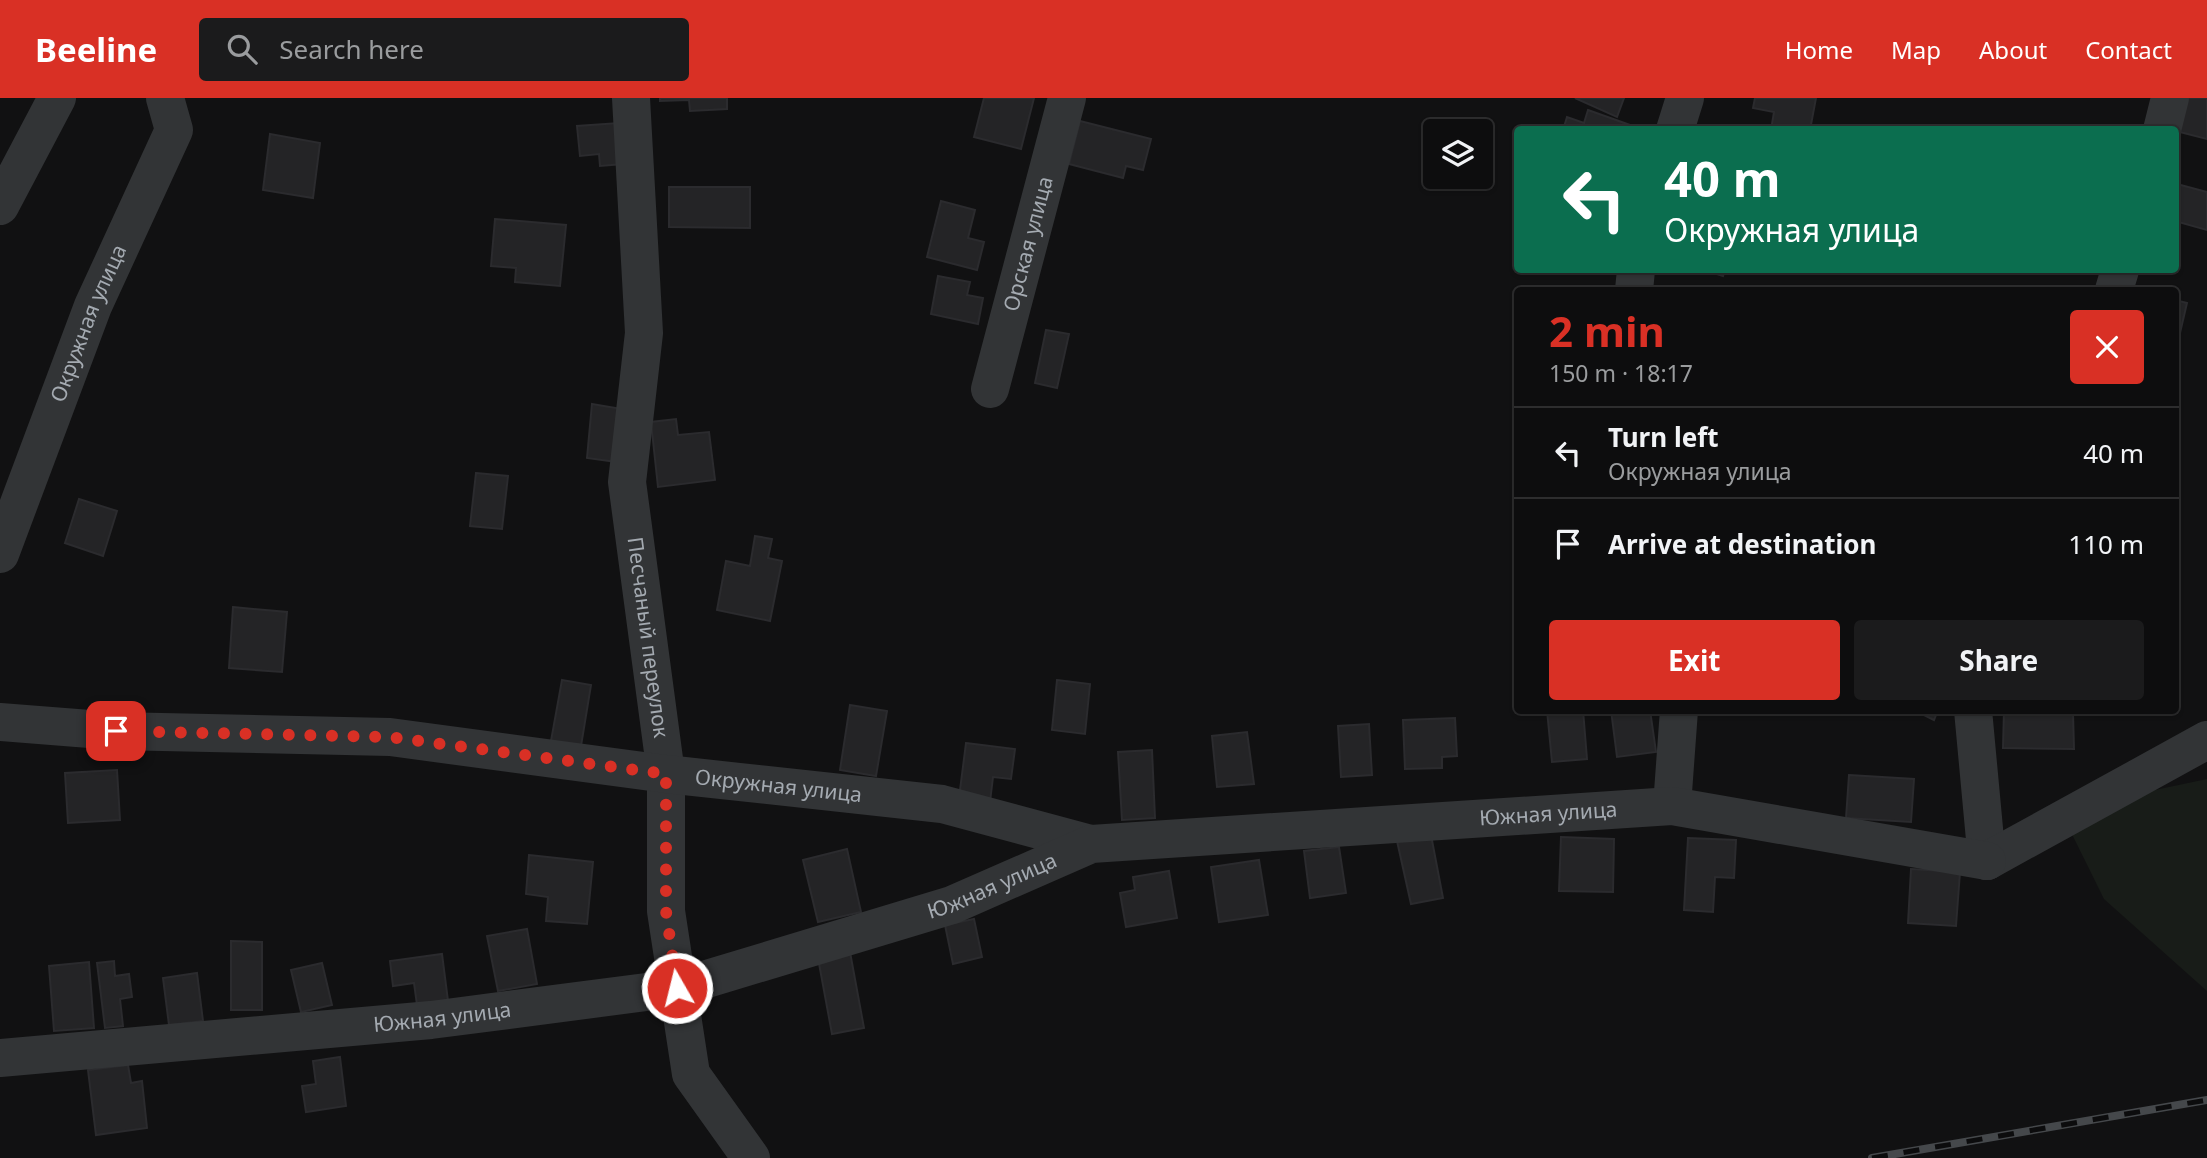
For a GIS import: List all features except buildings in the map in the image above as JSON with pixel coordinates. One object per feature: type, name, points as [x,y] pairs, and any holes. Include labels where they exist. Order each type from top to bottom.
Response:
[{"type":"street","points":[[0,206],[57,98]]},
{"type":"street","name":"Окружная улица","points":[[0,554],[93,306],[174,130],[165,98]]},
{"type":"street","name":"Песчаный переулок","points":[[631,98],[644,333],[627,482],[666,774],[666,911],[691,1074],[751,1158]]},
{"type":"street","name":"Орская улица","points":[[990,389],[1068,98]]},
{"type":"street","points":[[1676,126],[1685,98]]},
{"type":"street","points":[[2163,126],[2170,98]]},
{"type":"street","points":[[1672,806],[1679,714]]},
{"type":"street","points":[[1973,714],[1987,861],[2207,740]]},
{"type":"street","name":"Окружная улица","points":[[0,722],[116,731],[390,737],[666,774],[942,804],[1091,844]]},
{"type":"street","name":"Южная улица","points":[[0,1058],[431,1020],[677,988],[952,905],[1091,844],[1672,806],[1987,861]]},
{"type":"shaded area","points":[[2207,779],[2207,991],[2104,899],[2060,810]]},
{"type":"railway","points":[[1872,1158],[2207,1100]]},
{"type":"route","points":[[116,731],[390,737],[666,774],[666,911],[677,988]]}]
